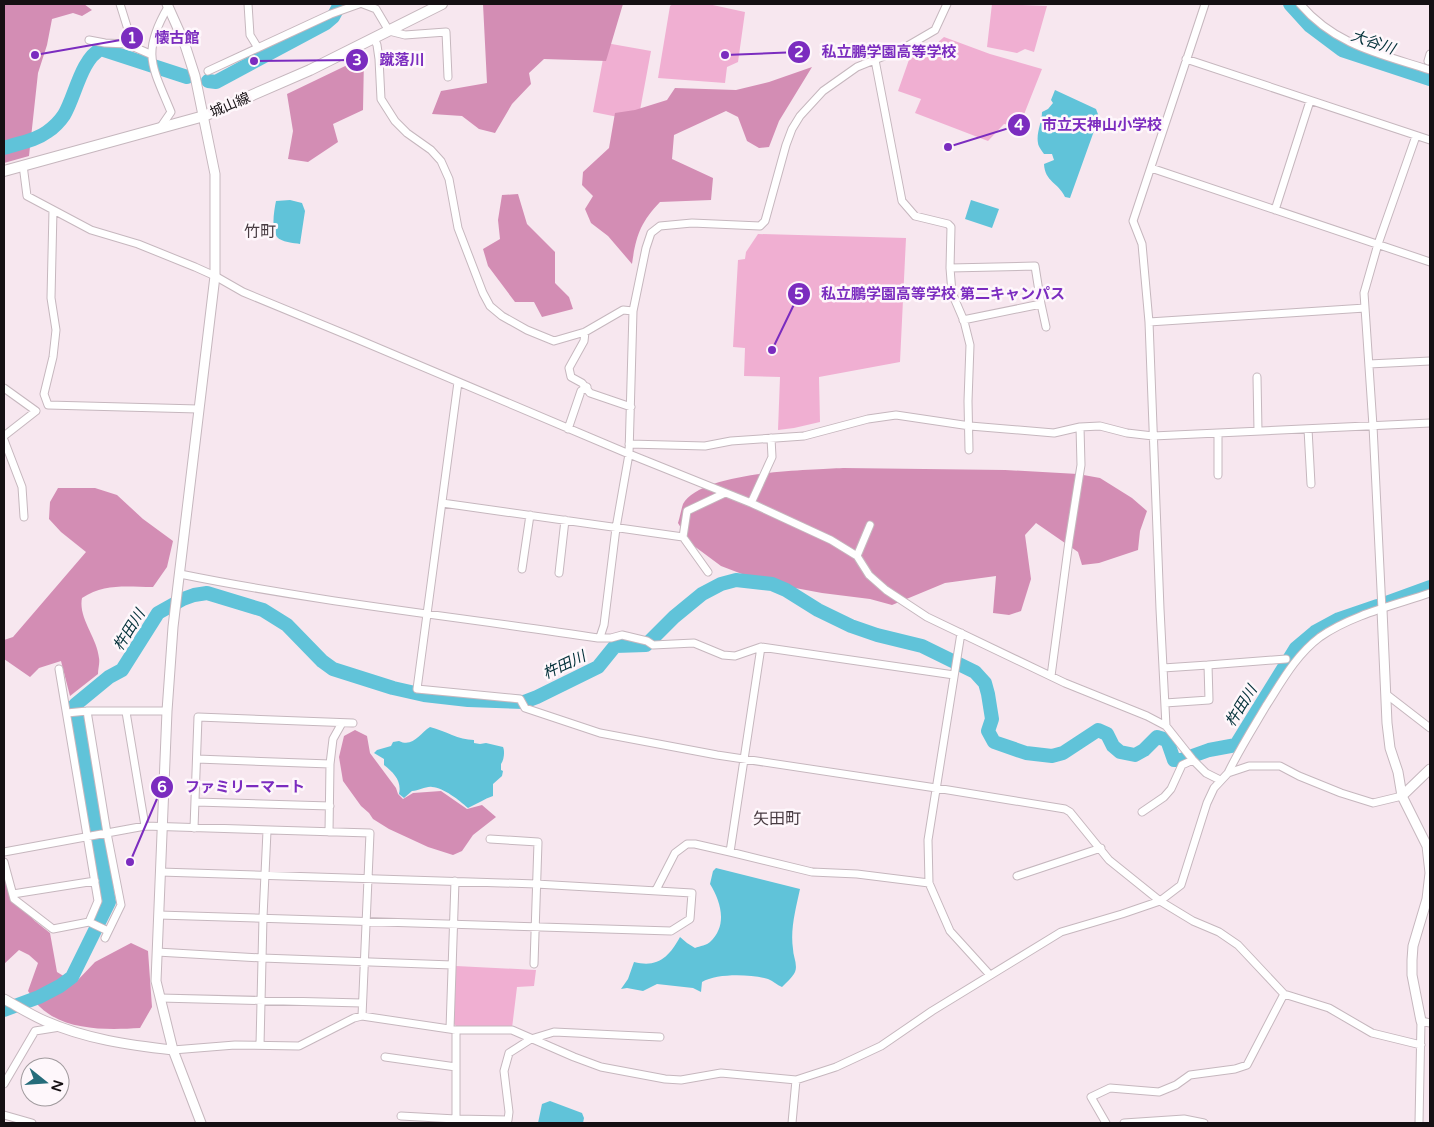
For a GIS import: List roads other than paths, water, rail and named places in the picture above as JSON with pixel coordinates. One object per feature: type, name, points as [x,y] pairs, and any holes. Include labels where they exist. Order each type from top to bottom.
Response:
[{"type":"main road","name":"城山線","points":[[4,171],[204,116],[310,70],[442,4]]},
{"type":"street","points":[[120,4],[130,36],[127,44]]},
{"type":"street","points":[[248,4],[250,35],[258,48]]},
{"type":"street","points":[[208,71],[331,14],[359,4]]},
{"type":"street","points":[[363,4],[376,9],[389,30],[405,35],[446,32],[448,76]]},
{"type":"street","points":[[600,637],[604,624],[616,528],[629,454],[633,311],[646,248],[653,231],[660,226],[692,224],[760,226],[764,222],[786,144],[800,116],[823,92],[857,67],[904,48],[935,30],[947,4]]},
{"type":"street","points":[[1166,726],[1152,436],[1149,322],[1142,244],[1133,221],[1205,4]]},
{"type":"street","points":[[1300,4],[1321,23],[1350,42],[1378,55],[1430,70]]},
{"type":"street","points":[[160,128],[171,112],[154,73],[150,54],[155,30],[168,5]]},
{"type":"street","points":[[168,5],[184,42],[195,76],[215,174],[215,276],[173,627],[167,711],[156,981],[173,1050],[201,1123]]},
{"type":"street","points":[[374,38],[379,60],[381,99],[395,121],[407,133],[431,150],[441,161],[449,179],[458,228],[490,306],[502,316],[554,342],[585,332],[623,310],[633,311]]},
{"type":"street","points":[[89,40],[127,44],[150,54]]},
{"type":"street","points":[[1186,59],[1430,140]]},
{"type":"street","points":[[875,60],[902,200],[916,216],[950,225],[952,293],[963,320],[970,345],[969,450]]},
{"type":"street","points":[[1275,210],[1310,101]]},
{"type":"street","points":[[1416,136],[1378,244],[1364,293],[1390,748],[1398,772],[1402,796],[1426,846],[1430,873],[1428,900],[1413,946],[1412,960],[1412,975],[1426,1022],[1422,1045],[1419,1123]]},
{"type":"street","points":[[23,165],[27,196],[91,230],[138,244],[215,276],[243,292],[629,454],[751,503],[830,540],[857,556],[869,574],[886,590],[927,617],[1051,676],[1147,716],[1166,726],[1190,758],[1206,773],[1220,780]]},
{"type":"street","points":[[1151,168],[1430,262]]},
{"type":"street","points":[[48,405],[44,394],[53,357],[56,330],[51,298],[53,210]]},
{"type":"street","points":[[950,268],[1035,266],[1046,327]]},
{"type":"street","points":[[963,320],[1041,304]]},
{"type":"street","points":[[1149,322],[1366,308]]},
{"type":"street","points":[[585,332],[584,341],[570,368],[571,377],[587,387],[590,393],[631,407]]},
{"type":"street","points":[[1369,364],[1430,361]]},
{"type":"street","points":[[1257,377],[1258,431]]},
{"type":"street","points":[[458,382],[425,615],[417,689],[521,701],[525,708],[600,733],[716,755],[1065,809],[1070,812],[1109,860],[1160,901],[1193,921],[1220,932],[1238,945],[1284,994],[1329,1008],[1372,1033],[1422,1045]]},
{"type":"street","points":[[568,428],[581,391],[587,387]]},
{"type":"street","points":[[4,388],[36,411]]},
{"type":"street","points":[[4,436],[41,406],[48,405],[198,409]]},
{"type":"street","points":[[630,444],[705,446],[731,441],[804,436],[868,419],[896,415],[970,426],[1054,433],[1080,427],[1100,426],[1152,436],[1430,423]]},
{"type":"street","points":[[1051,676],[1068,541],[1081,464],[1080,427]]},
{"type":"street","points":[[1308,429],[1312,484]]},
{"type":"street","points":[[1218,433],[1218,475]]},
{"type":"street","points":[[751,503],[772,457],[770,438]]},
{"type":"street","points":[[4,440],[22,487],[24,517]]},
{"type":"street","points":[[708,572],[683,537],[688,511],[724,493]]},
{"type":"street","points":[[442,503],[683,537]]},
{"type":"street","points":[[522,569],[530,516]]},
{"type":"street","points":[[559,573],[565,520]]},
{"type":"street","points":[[857,556],[870,525]]},
{"type":"street","points":[[180,574],[248,588],[425,615],[598,638],[622,636],[653,644],[694,643],[723,655],[735,656],[761,647],[954,676]]},
{"type":"street","points":[[1228,773],[1239,749],[1287,673],[1300,656],[1320,637],[1345,623],[1430,593]]},
{"type":"street","points":[[961,634],[928,840],[929,882],[950,931],[990,975]]},
{"type":"street","points":[[730,852],[761,647]]},
{"type":"street","points":[[1163,668],[1286,659]]},
{"type":"street","points":[[1165,703],[1209,700],[1208,664]]},
{"type":"street","points":[[60,668],[98,901],[89,922]]},
{"type":"street","points":[[1386,694],[1430,728]]},
{"type":"street","points":[[67,713],[87,711],[167,711]]},
{"type":"street","points":[[87,711],[121,905],[105,938]]},
{"type":"street","points":[[126,712],[145,826]]},
{"type":"street","points":[[194,828],[198,717],[353,723]]},
{"type":"street","points":[[329,832],[330,764],[334,739],[342,723]]},
{"type":"street","points":[[1142,812],[1164,797],[1171,788],[1182,765],[1190,758]]},
{"type":"street","points":[[197,759],[330,764]]},
{"type":"street","points":[[4,999],[44,1021],[81,1034],[120,1044],[173,1050],[235,1045],[299,1046],[354,1018],[362,1016],[453,1029],[512,1030],[574,1058],[601,1067],[665,1079],[681,1080],[721,1073],[796,1080],[836,1067],[881,1046],[990,975],[1061,932],[1160,901],[1181,885],[1207,803],[1220,780],[1228,773],[1249,766],[1280,766],[1341,793],[1373,803],[1402,796],[1430,769]]},
{"type":"street","points":[[196,802],[330,806]]},
{"type":"street","points":[[4,852],[145,826],[370,833],[362,1016]]},
{"type":"street","points":[[260,1045],[267,831]]},
{"type":"street","points":[[490,839],[538,842],[534,964]]},
{"type":"street","points":[[656,890],[676,853],[687,844],[695,844],[812,872],[857,874],[929,882]]},
{"type":"street","points":[[1017,876],[1101,848]]},
{"type":"street","points":[[4,862],[14,899],[52,929],[89,922],[108,931]]},
{"type":"street","points":[[159,914],[671,931],[690,919],[692,893],[536,884],[160,872]]},
{"type":"street","points":[[13,894],[95,881]]},
{"type":"street","points":[[455,881],[452,965],[456,1119]]},
{"type":"street","points":[[157,952],[452,965]]},
{"type":"street","points":[[1106,1123],[1091,1096],[1110,1088],[1159,1092],[1176,1085],[1190,1075],[1235,1069],[1247,1065],[1284,994]]},
{"type":"street","points":[[160,998],[362,1003]]},
{"type":"street","points":[[4,1084],[35,1031],[62,1027]]},
{"type":"street","points":[[401,1116],[508,1120],[509,1112],[504,1071],[509,1053],[531,1039],[554,1032],[660,1037]]},
{"type":"street","points":[[385,1057],[456,1067]]},
{"type":"street","points":[[792,1123],[796,1080]]},
{"type":"street","points":[[4,1114],[32,1123]]},
{"type":"street","points":[[1124,1123],[1184,1119],[1204,1123]]},
{"type":"water","points":[[1055,90],[1096,109],[1099,117],[1070,198],[1065,197],[1047,175],[1044,164],[1054,160],[1052,154],[1044,154],[1038,143],[1042,112],[1053,103],[1051,100]]},
{"type":"water","points":[[290,200],[302,203],[305,211],[300,244],[279,239],[274,229],[276,201]]},
{"type":"water","points":[[971,200],[999,209],[992,228],[965,219]]},
{"type":"water","points":[[430,727],[463,739],[474,740],[474,743],[486,743],[503,747],[502,776],[493,784],[493,796],[468,808],[451,795],[437,788],[430,787],[412,791],[404,798],[399,794],[398,781],[384,765],[384,759],[374,753],[377,750],[391,746],[393,742],[408,743]]},
{"type":"water","points":[[716,868],[800,889],[793,926],[792,941],[796,966],[792,976],[782,987],[768,979],[734,975],[716,977],[702,982],[701,992],[693,988],[657,984],[643,991],[627,988],[621,989],[628,979],[634,962],[650,963],[662,959],[672,950],[680,937],[695,948],[709,943],[716,935],[721,921],[721,913],[717,898],[710,884],[713,871]]},
{"type":"water","points":[[550,1101],[582,1113],[583,1123],[538,1123],[542,1104]]},
{"type":"waterway","points":[[208,81],[216,82],[326,23],[333,17],[340,4]]},
{"type":"waterway","name":"大谷川","points":[[1290,4],[1310,26],[1342,50],[1430,79]]},
{"type":"waterway","points":[[4,148],[37,138],[56,124],[64,115],[88,61],[101,49],[187,77]]},
{"type":"waterway","name":"杵田川","points":[[4,1010],[39,997],[72,977],[109,902],[75,705],[109,677],[122,670],[158,613],[194,595],[207,593],[263,610],[287,625],[322,661],[333,669],[393,688],[424,695],[468,700],[524,702],[598,667],[615,646],[646,645],[674,617],[702,594],[721,584],[736,580],[772,584],[851,626],[877,635],[922,646],[975,672],[985,683],[988,694],[992,719],[988,731],[994,742],[1026,753],[1052,756],[1063,753],[1098,730],[1107,734],[1113,746],[1120,752],[1135,755],[1144,750],[1157,737],[1167,740],[1174,760],[1181,760],[1209,750],[1236,745],[1296,648],[1315,632],[1339,619],[1377,606]]},
{"type":"waterway","name":"杵田川","points":[[1386,603],[1430,587]]},
{"type":"place","name":"懐古館","points":[[35,55]]},
{"type":"place","name":"私立鵬学園高等学校","points":[[725,55]]},
{"type":"place","name":"蹴落川","points":[[254,61]]},
{"type":"place","name":"市立天神山小学校","points":[[948,147]]},
{"type":"place","name":"私立鵬学園高等学校 第二キャンパス","points":[[772,350]]},
{"type":"place","name":"ファミリーマート","points":[[130,862]]},
{"type":"district","name":"竹町","points":[[260,232]]},
{"type":"district","name":"矢田町","points":[[777,819]]}]
